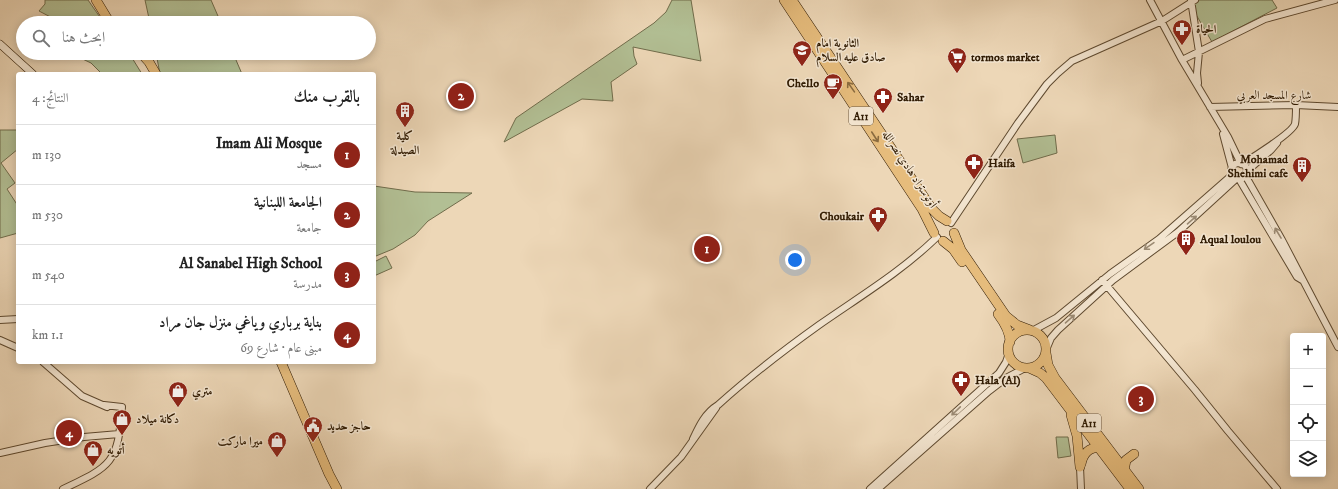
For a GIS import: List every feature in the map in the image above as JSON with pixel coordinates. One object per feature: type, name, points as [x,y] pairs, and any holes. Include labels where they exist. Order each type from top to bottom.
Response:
[{"type":"highway","points":[[96,0],[106,16]]},
{"type":"highway","name":"أوتوستراد هادي نصرالله","points":[[784,0],[918,203],[938,237],[955,252],[1003,322],[1009,335],[1009,353]]},
{"type":"highway","name":"أوتوستراد هادي نصرالله","points":[[792,0],[932,208],[939,216],[949,222]]},
{"type":"highway","points":[[143,60],[150,72]]},
{"type":"highway","points":[[146,60],[155,72]]},
{"type":"highway","points":[[949,222],[942,221],[937,223],[934,228],[938,237],[951,238],[954,233]]},
{"type":"highway","name":"A11","points":[[949,222],[954,227],[954,233],[961,250],[1006,316],[1017,325],[1038,333],[1043,338],[1046,343],[1048,365],[1055,378],[1139,489]]},
{"type":"highway","points":[[1010,342],[1016,334],[1023,330],[1031,330]]},
{"type":"highway","points":[[1027,368],[1034,367],[1040,363],[1044,359],[1046,351]]},
{"type":"highway","name":"A11","points":[[1009,353],[1014,363],[1040,373],[1046,378],[1130,489]]},
{"type":"highway","points":[[282,364],[329,474],[337,489]]},
{"type":"highway","points":[[1067,405],[1075,428],[1080,467]]},
{"type":"highway","points":[[1080,467],[1086,452],[1092,448],[1099,447]]},
{"type":"highway","points":[[1113,456],[1134,454],[1126,460],[1124,471]]},
{"type":"main road","points":[[0,44],[16,59]]},
{"type":"main road","points":[[18,60],[31,72]]},
{"type":"street","points":[[1150,0],[1182,60],[1228,137],[1241,164],[1245,167],[1246,173],[1338,347]]},
{"type":"street","points":[[1182,60],[1265,19],[1335,0]]},
{"type":"street","points":[[949,222],[1018,123],[1047,84],[1058,73],[1072,61],[1162,21],[1192,1],[1199,52],[1197,73],[1200,90]]},
{"type":"street","points":[[1031,330],[1056,318],[1102,280],[1163,236],[1236,177],[1246,173],[1294,126],[1296,106]]},
{"type":"street","name":"شارع المسجد العربي","points":[[1210,107],[1338,107]]},
{"type":"street","points":[[1219,124],[1236,177],[1297,277],[1302,280]]},
{"type":"street","points":[[1232,168],[1236,164],[1241,164],[1280,139]]},
{"type":"street","points":[[1046,351],[1051,338],[1058,330],[1107,286],[1178,232],[1236,177]]},
{"type":"street","points":[[650,489],[681,457],[693,439],[703,419],[712,409],[805,335],[910,262],[938,237]]},
{"type":"street","points":[[1102,280],[1277,489]]},
{"type":"street","points":[[0,320],[16,319]]},
{"type":"street","points":[[0,340],[16,347]]},
{"type":"street","points":[[870,489],[999,372],[1006,362],[1009,353]]},
{"type":"street","points":[[45,364],[82,396],[93,402],[120,409],[117,448],[113,456],[106,465],[88,477],[63,489]]},
{"type":"street","points":[[878,489],[989,391],[1010,375],[1027,368]]},
{"type":"street","points":[[0,453],[60,440],[119,431]]},
{"type":"street","points":[[1080,467],[1081,489]]},
{"type":"green space","points":[[45,0],[88,0],[99,16],[49,16],[39,11],[45,4]]},
{"type":"green space","points":[[145,0],[211,0],[218,16],[148,16]]},
{"type":"green space","points":[[672,0],[691,0],[701,61],[633,47],[637,64],[611,82],[613,101],[582,99],[504,142],[516,118],[654,23],[666,12]]},
{"type":"green space","points":[[1198,0],[1272,0],[1277,8],[1212,42],[1191,6]]},
{"type":"green space","points":[[85,60],[133,60],[141,72],[100,72],[91,63]]},
{"type":"green space","points":[[157,60],[236,60],[241,72],[160,72]]},
{"type":"green space","points":[[0,130],[16,130],[16,151],[1,163],[15,183],[7,189],[16,203],[16,234],[0,238]]},
{"type":"green space","points":[[1055,135],[1057,153],[1023,163],[1017,139]]},
{"type":"green space","points":[[376,186],[415,192],[472,193],[428,221],[415,235],[393,249],[376,256]]},
{"type":"green space","points":[[386,256],[392,268],[376,275],[376,261]]},
{"type":"green space","points":[[1056,437],[1068,437],[1071,456],[1058,458]]},
{"type":"place","name":"الحياة","points":[[1182,46]]},
{"type":"place","name":"الثانویة امام صادق عليه السلام","points":[[802,67]]},
{"type":"place","name":"tormos market","points":[[957,74]]},
{"type":"place","name":"الجامعة اللبنانية","points":[[461,96]]},
{"type":"place","name":"Chello","points":[[833,100]]},
{"type":"place","name":"Sahar","points":[[883,114]]},
{"type":"place","name":"كلية الصيدلة","points":[[405,128]]},
{"type":"place","name":"Haifa","points":[[974,180]]},
{"type":"place","name":"Mohamad Shehimi cafe","points":[[1302,183]]},
{"type":"place","name":"Choukair","points":[[878,233]]},
{"type":"place","name":"Imam Ali Mosque","points":[[707,249]]},
{"type":"place","name":"Aqual loulou","points":[[1186,256]]},
{"type":"place","name":"Hala (Al)","points":[[961,397]]},
{"type":"place","name":"Al Sanabel High School","points":[[1141,399]]},
{"type":"place","name":"متري","points":[[178,408]]},
{"type":"place","name":"بناية برباري وياغي منزل جان مراد","points":[[69,433]]},
{"type":"place","name":"دكانة ميلاد","points":[[122,436]]},
{"type":"place","name":"حاجز حديد","points":[[313,443]]},
{"type":"place","name":"ميرا ماركت","points":[[277,458]]},
{"type":"place","name":"أتويه","points":[[93,467]]}]
